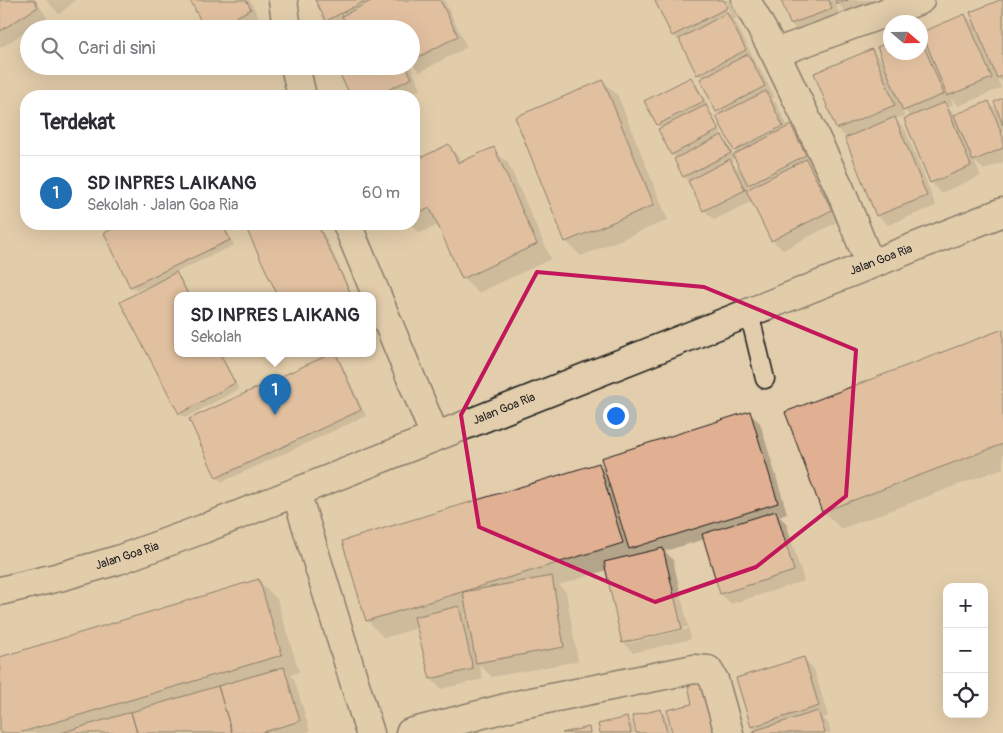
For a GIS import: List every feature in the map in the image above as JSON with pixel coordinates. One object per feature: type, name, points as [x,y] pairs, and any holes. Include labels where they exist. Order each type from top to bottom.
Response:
[{"type":"street","points":[[282,0],[285,20]]},
{"type":"street","points":[[746,0],[775,53],[840,189],[870,264]]},
{"type":"street","points":[[775,53],[920,0]]},
{"type":"street","points":[[297,75],[301,90]]},
{"type":"street","name":"Jalan Goa Ria","points":[[0,591],[118,560],[203,529],[1003,212]]},
{"type":"street","points":[[349,230],[375,292]]},
{"type":"street","points":[[376,294],[435,436]]},
{"type":"street","points":[[296,492],[370,733]]},
{"type":"street","points":[[410,733],[516,705],[694,669],[708,670],[714,680],[729,733]]},
{"type":"lane","points":[[750,312],[765,379]]},
{"type":"highlighted area","points":[[537,272],[704,287],[856,350],[846,496],[756,567],[655,602],[479,527],[461,415]]},
{"type":"building","points":[[0,0],[34,0],[38,7],[0,31]]},
{"type":"building","points":[[190,0],[246,0],[251,9],[231,20],[200,20]]},
{"type":"building","points":[[315,0],[367,0],[328,20],[325,20]]},
{"type":"building","points":[[373,0],[440,0],[458,36],[420,56],[420,20],[344,20],[342,16]]},
{"type":"building","points":[[724,0],[727,8],[672,36],[655,1]]},
{"type":"building","points":[[781,0],[829,0],[832,9],[790,24]]},
{"type":"building","points":[[835,0],[848,0],[837,4]]},
{"type":"building","points":[[1003,0],[1003,76],[997,78],[970,12]]},
{"type":"building","points":[[727,13],[746,50],[697,75],[679,39]]},
{"type":"building","points":[[965,14],[992,78],[947,96],[928,47],[928,29]]},
{"type":"building","points":[[883,45],[883,60],[928,60],[928,56],[944,94],[903,111],[877,47]]},
{"type":"building","points":[[872,49],[895,105],[836,129],[814,73]]},
{"type":"building","points":[[748,54],[765,86],[716,112],[700,79]]},
{"type":"building","points":[[340,75],[410,75],[412,78],[388,90],[348,90]]},
{"type":"building","points":[[691,77],[704,101],[657,125],[644,101]]},
{"type":"building","points":[[603,80],[654,205],[565,242],[515,117]]},
{"type":"building","points":[[766,91],[783,126],[734,151],[716,116]]},
{"type":"building","points":[[1003,98],[1003,125],[994,102]]},
{"type":"building","points":[[989,101],[1003,137],[1003,148],[973,161],[954,115]]},
{"type":"building","points":[[945,102],[971,166],[930,183],[904,119]]},
{"type":"building","points":[[706,105],[719,130],[671,155],[658,129]]},
{"type":"building","points":[[895,117],[927,196],[876,216],[845,138]]},
{"type":"building","points":[[791,125],[806,155],[748,185],[733,155]]},
{"type":"building","points":[[722,135],[731,153],[683,177],[674,159]]},
{"type":"building","points":[[449,144],[458,163],[494,147],[537,244],[462,279],[430,208],[420,212],[420,158]]},
{"type":"building","points":[[730,159],[745,190],[703,211],[688,181]]},
{"type":"building","points":[[806,159],[832,210],[771,241],[746,190]]},
{"type":"building","points":[[110,230],[225,230],[230,240],[130,287],[104,233]]},
{"type":"building","points":[[247,230],[320,230],[350,292],[276,292]]},
{"type":"building","points":[[176,272],[187,292],[174,292],[174,357],[222,357],[235,383],[179,414],[120,302]]},
{"type":"building","points":[[1003,329],[1003,444],[822,512],[785,412]]},
{"type":"building","points":[[323,357],[337,357],[361,410],[216,478],[189,419]]},
{"type":"building","points":[[750,411],[778,503],[629,549],[601,458]]},
{"type":"building","points":[[599,463],[623,543],[366,621],[342,541]]},
{"type":"building","points":[[776,511],[794,571],[720,594],[702,534]]},
{"type":"building","points":[[663,548],[682,629],[622,643],[604,562]]},
{"type":"building","points":[[552,576],[564,647],[476,663],[463,592]]},
{"type":"building","points":[[259,579],[282,655],[19,733],[0,733],[0,657]]},
{"type":"building","points":[[459,606],[473,669],[430,679],[414,617]]},
{"type":"building","points":[[804,657],[819,706],[751,727],[736,678]]},
{"type":"building","points":[[284,667],[300,721],[260,733],[232,733],[218,686]]},
{"type":"building","points":[[706,681],[718,733],[672,733],[667,710],[692,704],[688,685]]},
{"type":"building","points":[[218,686],[232,733],[137,733],[131,712]]},
{"type":"building","points":[[661,709],[667,733],[636,733],[632,716]]},
{"type":"building","points":[[818,711],[825,733],[754,733],[753,731]]},
{"type":"building","points":[[131,712],[137,733],[61,733]]},
{"type":"building","points":[[627,717],[631,733],[600,733],[598,724]]},
{"type":"building","points":[[589,727],[590,733],[562,733]]},
{"type":"place","name":"SD INPRES LAIKANG","points":[[275,415]]}]
